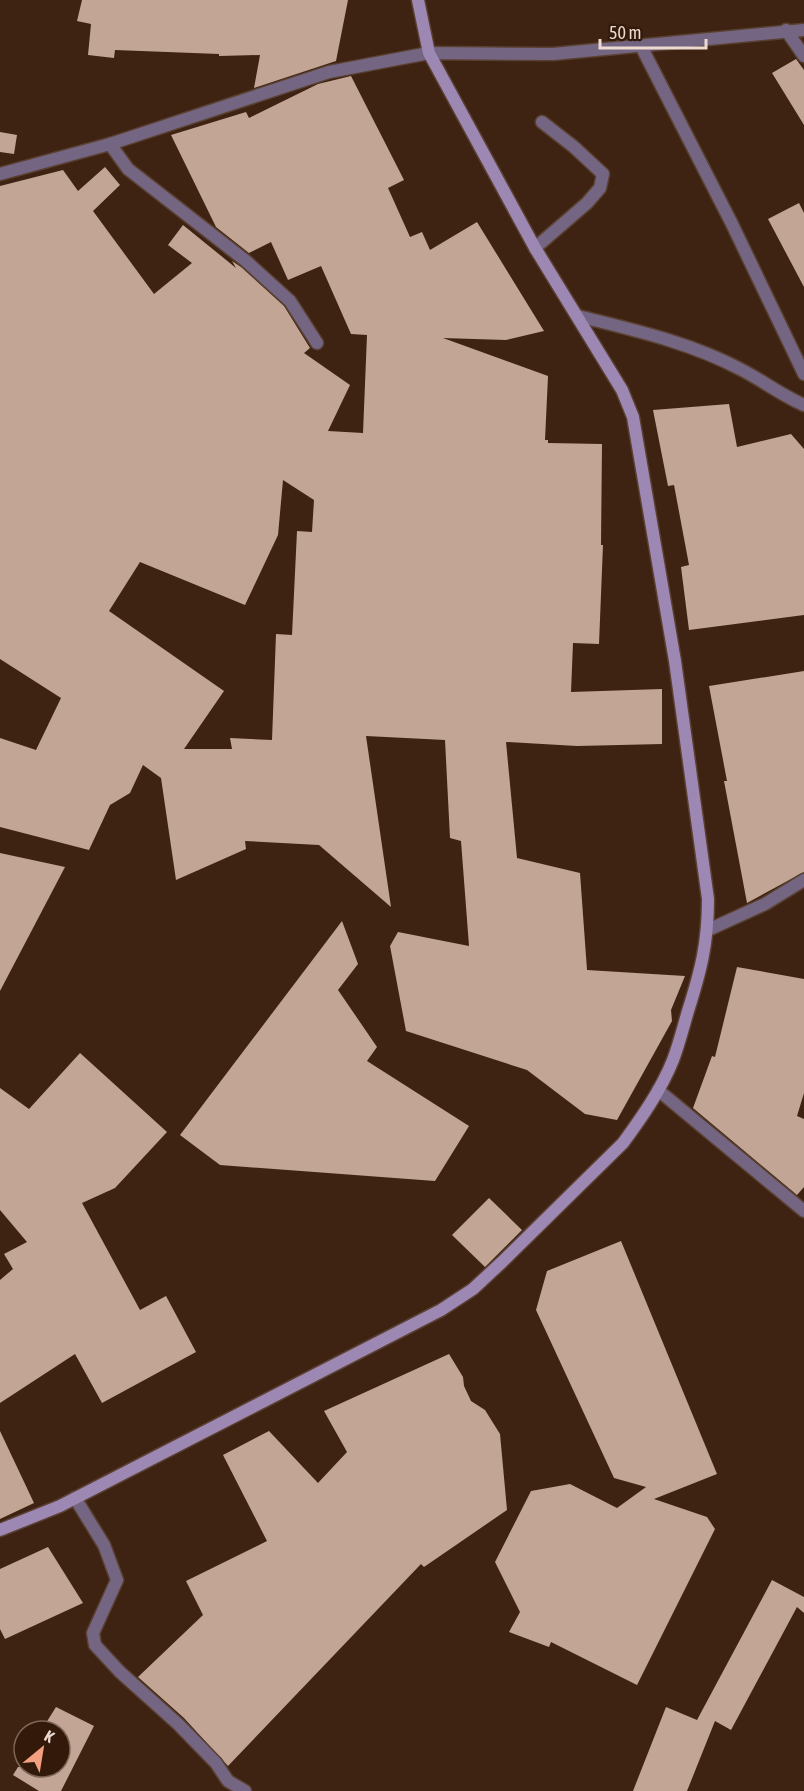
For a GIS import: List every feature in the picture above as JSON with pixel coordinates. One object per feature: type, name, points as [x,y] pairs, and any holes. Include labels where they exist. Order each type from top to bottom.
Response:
[{"type":"street","points":[[0,1530],[75,1498],[441,1310],[474,1289],[623,1143],[641,1119],[672,1061],[702,966],[708,930],[708,899],[675,661],[633,417],[622,390],[535,248],[429,53],[418,0]]},
{"type":"street","points":[[786,30],[804,56]]},
{"type":"street","points":[[0,174],[110,144],[330,72],[429,53],[553,54],[804,30]]},
{"type":"street","points":[[641,46],[732,224],[804,374]]},
{"type":"street","points":[[535,248],[587,203],[600,188],[603,174],[542,122]]},
{"type":"street","points":[[110,144],[128,168],[246,261],[290,301],[317,343]]},
{"type":"street","points":[[578,316],[653,335],[699,350],[740,369],[785,397],[804,405]]},
{"type":"street","points":[[708,930],[765,904],[804,880]]},
{"type":"street","points":[[658,1090],[804,1211]]},
{"type":"street","points":[[75,1498],[104,1545],[117,1580],[93,1633],[95,1645],[120,1672],[216,1763],[228,1781],[245,1791]]},
{"type":"building","points":[[82,0],[348,0],[336,61],[254,88],[260,55],[219,56],[219,54],[115,50],[114,58],[88,55],[91,24],[77,21]]},
{"type":"building","points":[[796,59],[804,70],[804,125],[772,73]]},
{"type":"building","points":[[351,76],[404,180],[388,188],[410,237],[422,232],[430,250],[477,222],[544,331],[506,340],[443,338],[548,376],[545,440],[548,440],[548,443],[602,444],[601,545],[603,545],[599,644],[573,643],[571,692],[662,689],[662,744],[577,746],[506,742],[517,858],[580,873],[587,970],[685,976],[671,1010],[672,1021],[617,1120],[585,1114],[527,1070],[406,1031],[390,946],[398,932],[469,946],[461,841],[450,838],[445,740],[366,736],[391,907],[319,845],[245,841],[246,849],[176,880],[161,778],[143,765],[130,793],[110,805],[89,850],[0,827],[0,738],[36,750],[61,698],[0,659],[0,186],[63,170],[78,191],[105,167],[120,185],[93,211],[154,294],[192,263],[168,245],[183,225],[236,268],[232,261],[241,267],[284,306],[310,348],[304,353],[350,385],[328,431],[363,433],[367,335],[351,334],[321,266],[288,280],[271,242],[249,253],[216,227],[171,135],[246,112],[249,118],[318,84]],"holes":[[[283,480],[314,500],[312,532],[297,531],[292,635],[276,634],[272,740],[230,738],[232,749],[184,749],[224,691],[109,611],[140,562],[245,605],[278,535]]]},
{"type":"building","points":[[0,132],[17,135],[14,154],[0,152]]},
{"type":"building","points":[[799,203],[804,213],[804,287],[768,219]]},
{"type":"building","points":[[729,404],[737,447],[791,434],[804,449],[804,615],[689,630],[681,567],[689,565],[674,485],[668,486],[653,410]]},
{"type":"building","points":[[804,671],[804,872],[747,903],[709,686]]},
{"type":"building","points":[[0,853],[65,867],[0,991]]},
{"type":"building","points":[[342,921],[358,964],[338,990],[377,1047],[367,1061],[469,1126],[435,1181],[220,1165],[180,1135]]},
{"type":"building","points":[[737,967],[804,979],[804,1093],[797,1116],[804,1119],[804,1187],[797,1195],[693,1108],[712,1056],[715,1057]]},
{"type":"building","points":[[80,1053],[167,1132],[115,1188],[82,1203],[140,1310],[166,1296],[196,1352],[102,1403],[75,1354],[0,1403],[0,1280],[13,1269],[4,1254],[27,1242],[0,1210],[0,1088],[29,1109]]},
{"type":"building","points":[[489,1198],[522,1230],[485,1267],[452,1235]]},
{"type":"building","points":[[621,1241],[717,1474],[654,1499],[707,1517],[715,1529],[637,1685],[551,1642],[549,1647],[509,1632],[520,1612],[495,1562],[531,1491],[570,1484],[617,1508],[646,1487],[614,1478],[536,1310],[547,1271]]},
{"type":"building","points":[[449,1354],[463,1377],[464,1386],[471,1401],[485,1410],[500,1434],[507,1510],[424,1567],[421,1564],[228,1766],[184,1718],[138,1677],[203,1615],[186,1581],[267,1541],[223,1455],[269,1431],[318,1483],[347,1452],[324,1411]]},
{"type":"building","points":[[0,1431],[34,1503],[0,1519]]},
{"type":"building","points":[[48,1547],[83,1603],[5,1639],[0,1629],[0,1569]]},
{"type":"building","points":[[772,1580],[804,1597],[804,1613],[797,1607],[731,1730],[715,1721],[687,1791],[633,1791],[666,1707],[697,1720]]},
{"type":"building","points":[[56,1707],[94,1726],[72,1769],[72,1719],[48,1719]]},
{"type":"building","points":[[20,1779],[67,1779],[61,1791],[39,1791]]}]
